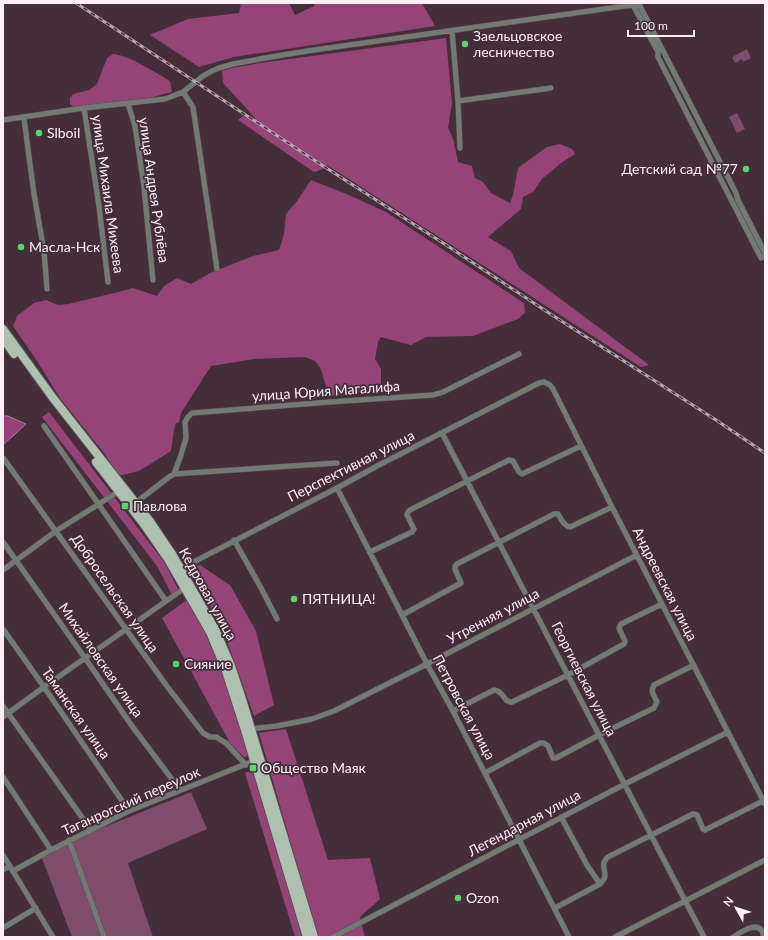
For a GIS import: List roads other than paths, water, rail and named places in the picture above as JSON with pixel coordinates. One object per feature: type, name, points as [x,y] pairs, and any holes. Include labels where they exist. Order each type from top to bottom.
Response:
[{"type":"main road","name":"Кедровая улица","points":[[3,329],[122,490]]},
{"type":"main road","name":"Кедровая улица","points":[[3,338],[133,504],[143,523],[178,570],[215,629],[231,666],[307,937]]},
{"type":"main road","name":"Кедровая улица","points":[[257,760],[314,937]]},
{"type":"street","points":[[3,120],[84,108],[165,99],[183,92],[207,73],[218,68],[265,58],[636,4]]},
{"type":"street","points":[[636,4],[736,193],[765,254],[760,258],[658,57],[658,52],[636,4]]},
{"type":"street","points":[[452,31],[458,101],[460,148]]},
{"type":"street","points":[[458,101],[551,88]]},
{"type":"street","points":[[183,92],[193,106],[217,269]]},
{"type":"street","name":"улица Андрея Рублёва","points":[[128,104],[135,126],[144,187],[153,280]]},
{"type":"street","name":"улица Михаила Михеева","points":[[84,108],[99,206],[108,282]]},
{"type":"street","points":[[24,118],[34,194],[44,251],[47,289]]},
{"type":"street","name":"улица Юрия Магалифа","points":[[174,474],[186,438],[185,422],[192,413],[433,395],[443,392],[519,354]]},
{"type":"street","name":"Андреевская улица","points":[[539,383],[544,382],[550,385],[553,389],[764,802]]},
{"type":"street","name":"Перспективная улица","points":[[178,570],[539,383]]},
{"type":"street","points":[[44,426],[166,601]]},
{"type":"street","name":"Георгиевская улица","points":[[442,433],[704,937]]},
{"type":"street","points":[[370,552],[412,532],[414,529],[407,515],[410,510],[467,481],[509,460],[513,461],[519,472],[522,474],[581,446]]},
{"type":"street","name":"Добросельская улица","points":[[4,460],[166,685],[203,733],[210,737],[216,736],[246,765]]},
{"type":"street","points":[[133,504],[174,474],[337,463]]},
{"type":"street","name":"Петровская улица","points":[[337,488],[569,937]]},
{"type":"street","points":[[3,570],[56,531],[122,490]]},
{"type":"street","points":[[402,615],[459,585],[461,583],[455,569],[457,564],[554,514],[558,514],[565,525],[570,527],[612,507]]},
{"type":"street","points":[[234,540],[277,619]]},
{"type":"street","name":"Михайловская улица","points":[[3,542],[132,726],[180,790]]},
{"type":"street","name":"Утренняя улица","points":[[248,729],[277,726],[312,719],[334,711],[637,554]]},
{"type":"street","points":[[3,717],[187,586]]},
{"type":"street","points":[[453,711],[494,690],[498,690],[508,702],[512,702],[568,674],[624,644],[625,640],[619,628],[622,624],[662,604]]},
{"type":"street","name":"Таманская улица","points":[[3,629],[129,811]]},
{"type":"street","points":[[485,773],[540,743],[544,743],[548,746],[553,758],[556,758],[654,708],[657,702],[652,691],[654,685],[694,665]]},
{"type":"street","points":[[3,706],[91,830]]},
{"type":"street","name":"Легендарная улица","points":[[333,937],[561,817],[728,732]]},
{"type":"street","name":"Таганрогский переулок","points":[[13,871],[69,840],[129,811],[257,760]]},
{"type":"street","points":[[3,777],[51,850]]},
{"type":"street","points":[[554,908],[600,884],[605,876],[603,864],[608,857],[693,814],[696,815],[705,830],[764,802]]},
{"type":"street","points":[[561,817],[587,865],[600,884]]},
{"type":"street","points":[[69,840],[104,937]]},
{"type":"street","points":[[3,855],[53,937]]},
{"type":"street","points":[[615,937],[765,860]]},
{"type":"street","points":[[3,870],[10,866]]},
{"type":"street","points":[[3,928],[36,908]]},
{"type":"street","points":[[733,937],[752,927],[757,927],[762,930],[764,937]]},
{"type":"railway","points":[[76,3],[314,160],[765,453]]},
{"type":"place","name":"Заельцовское лесничество","points":[[465,44]]},
{"type":"place","name":"Slboil","points":[[39,133]]},
{"type":"place","name":"Детский сад №77","points":[[746,169]]},
{"type":"place","name":"Масла-Нск","points":[[21,247]]},
{"type":"place","name":"Павлова","points":[[125,506]]},
{"type":"place","name":"ПЯТНИЦА!","points":[[294,599]]},
{"type":"place","name":"Сияние","points":[[176,664]]},
{"type":"place","name":"Общество Маяк","points":[[253,768]]},
{"type":"place","name":"Ozon","points":[[458,898]]}]
